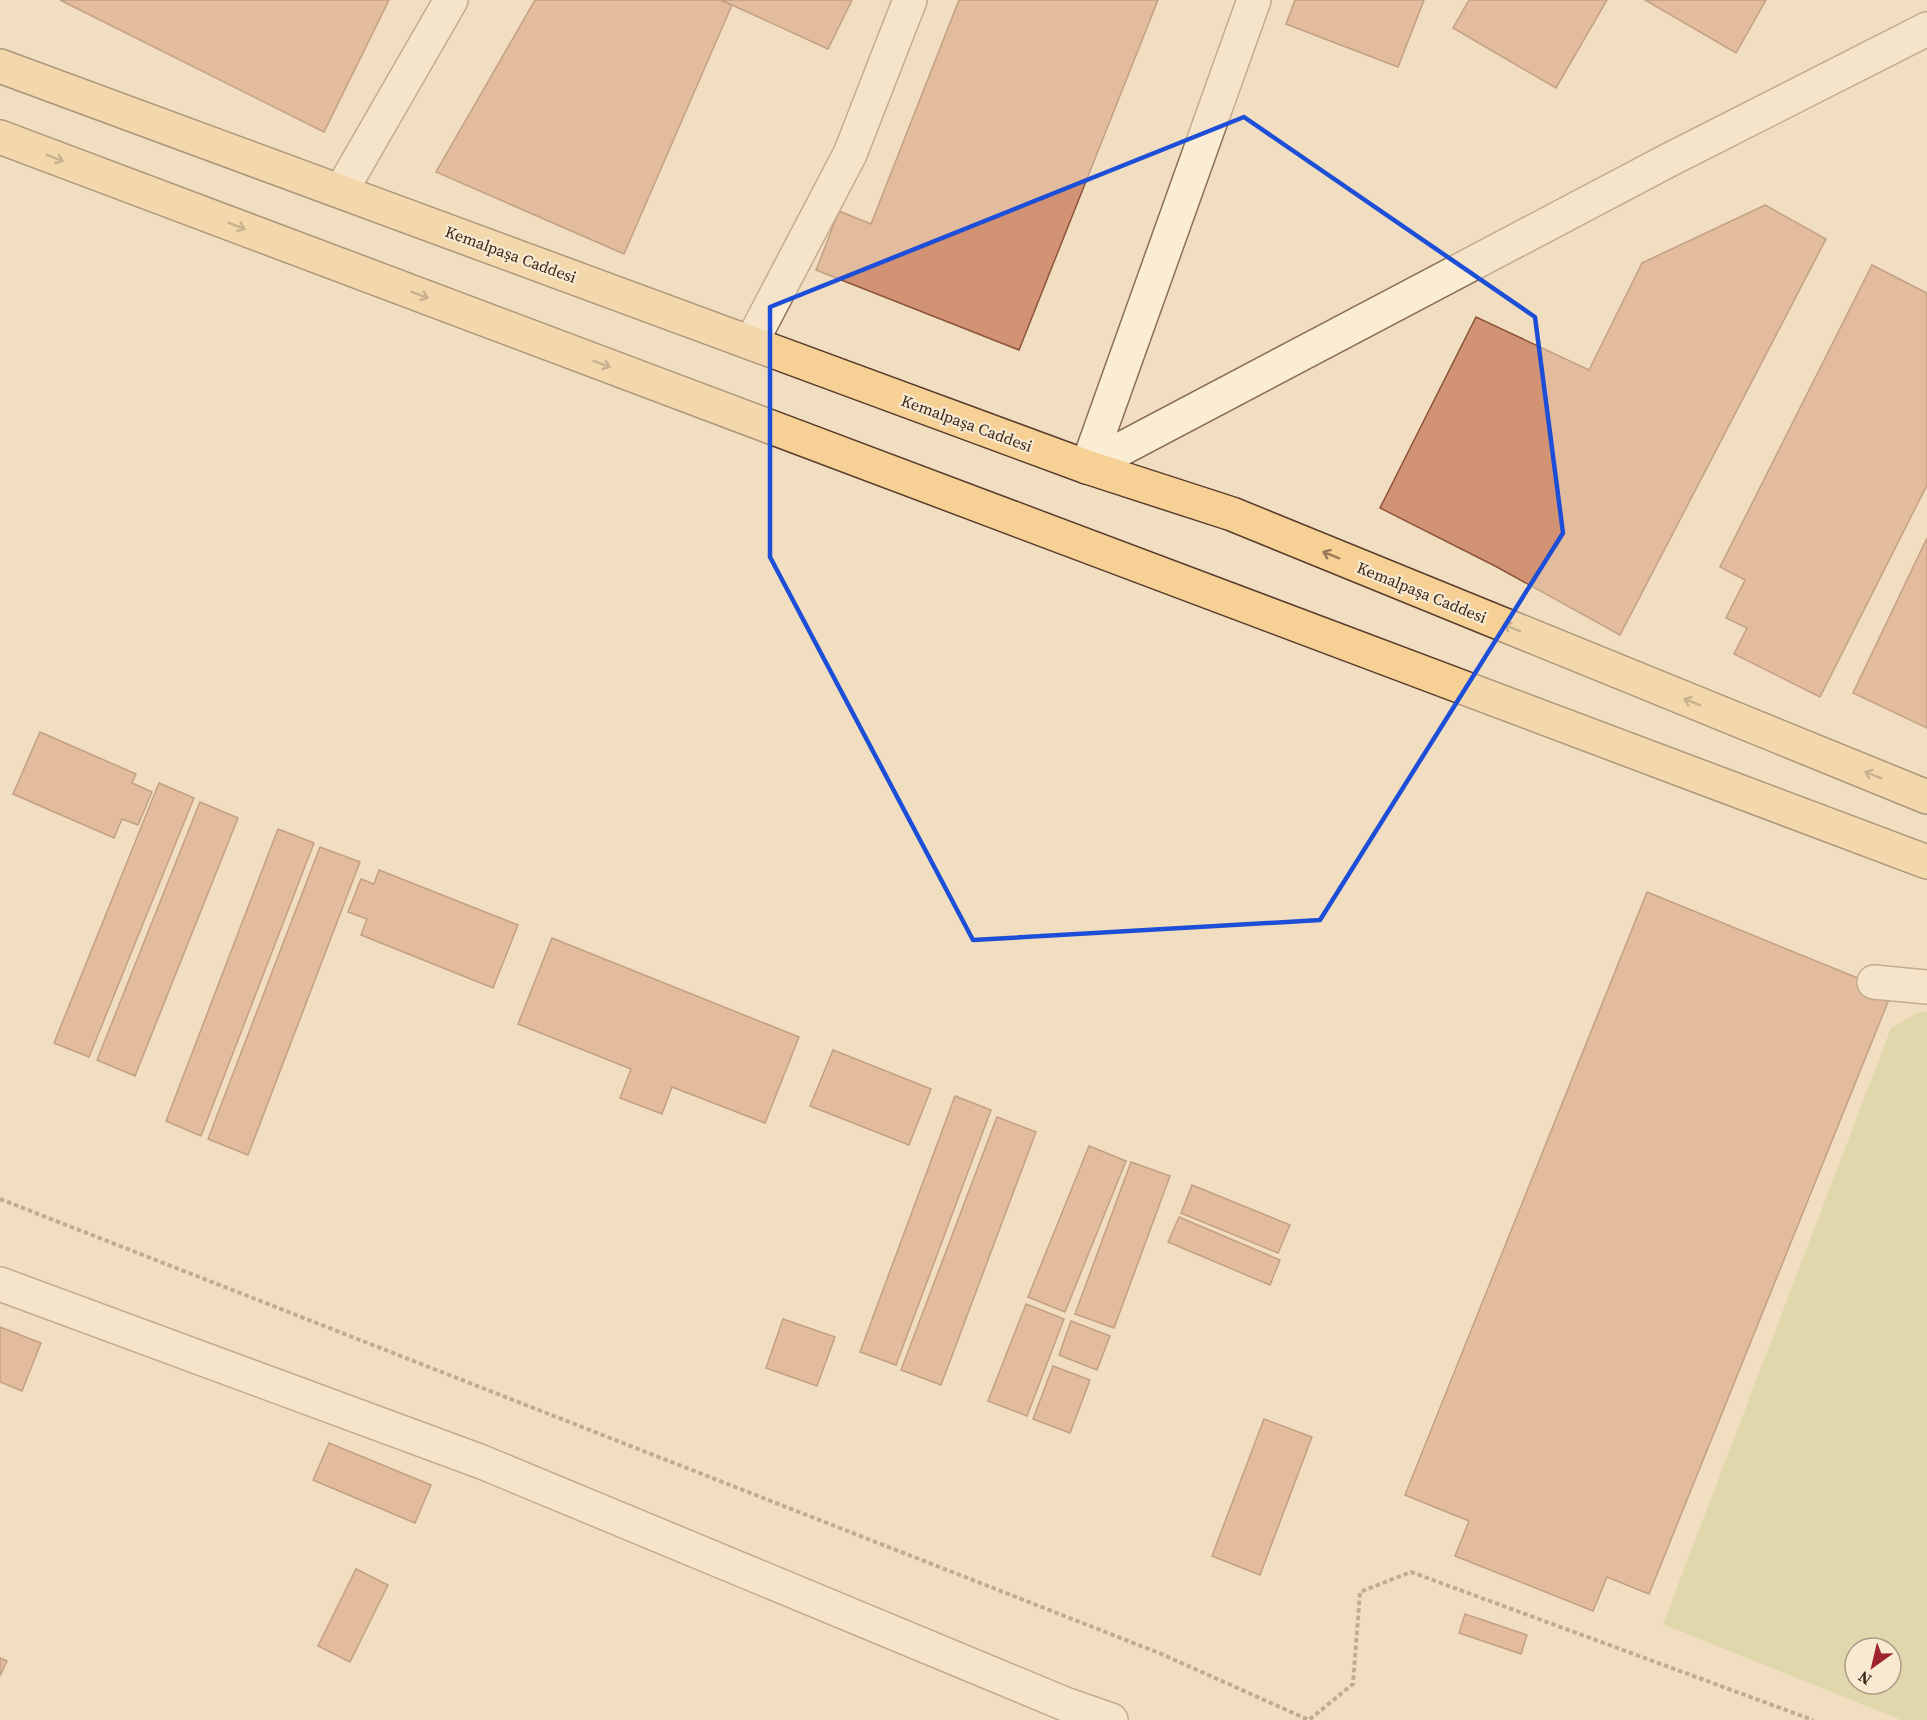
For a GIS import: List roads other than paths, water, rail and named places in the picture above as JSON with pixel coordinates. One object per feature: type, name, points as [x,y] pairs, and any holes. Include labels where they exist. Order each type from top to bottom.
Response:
[{"type":"main road","name":"Kemalpaşa Caddesi","points":[[0,66],[1087,467],[1232,514],[1927,797]]},
{"type":"main road","points":[[0,137],[1927,862]]},
{"type":"street","points":[[341,191],[451,0]]},
{"type":"street","points":[[751,343],[850,154],[910,0]]},
{"type":"street","points":[[1087,467],[1254,0]]},
{"type":"street","points":[[1087,467],[1669,160],[1927,29]]},
{"type":"street","points":[[1874,982],[1927,987]]},
{"type":"street","points":[[0,1284],[482,1462],[1065,1704],[1111,1720]]}]
